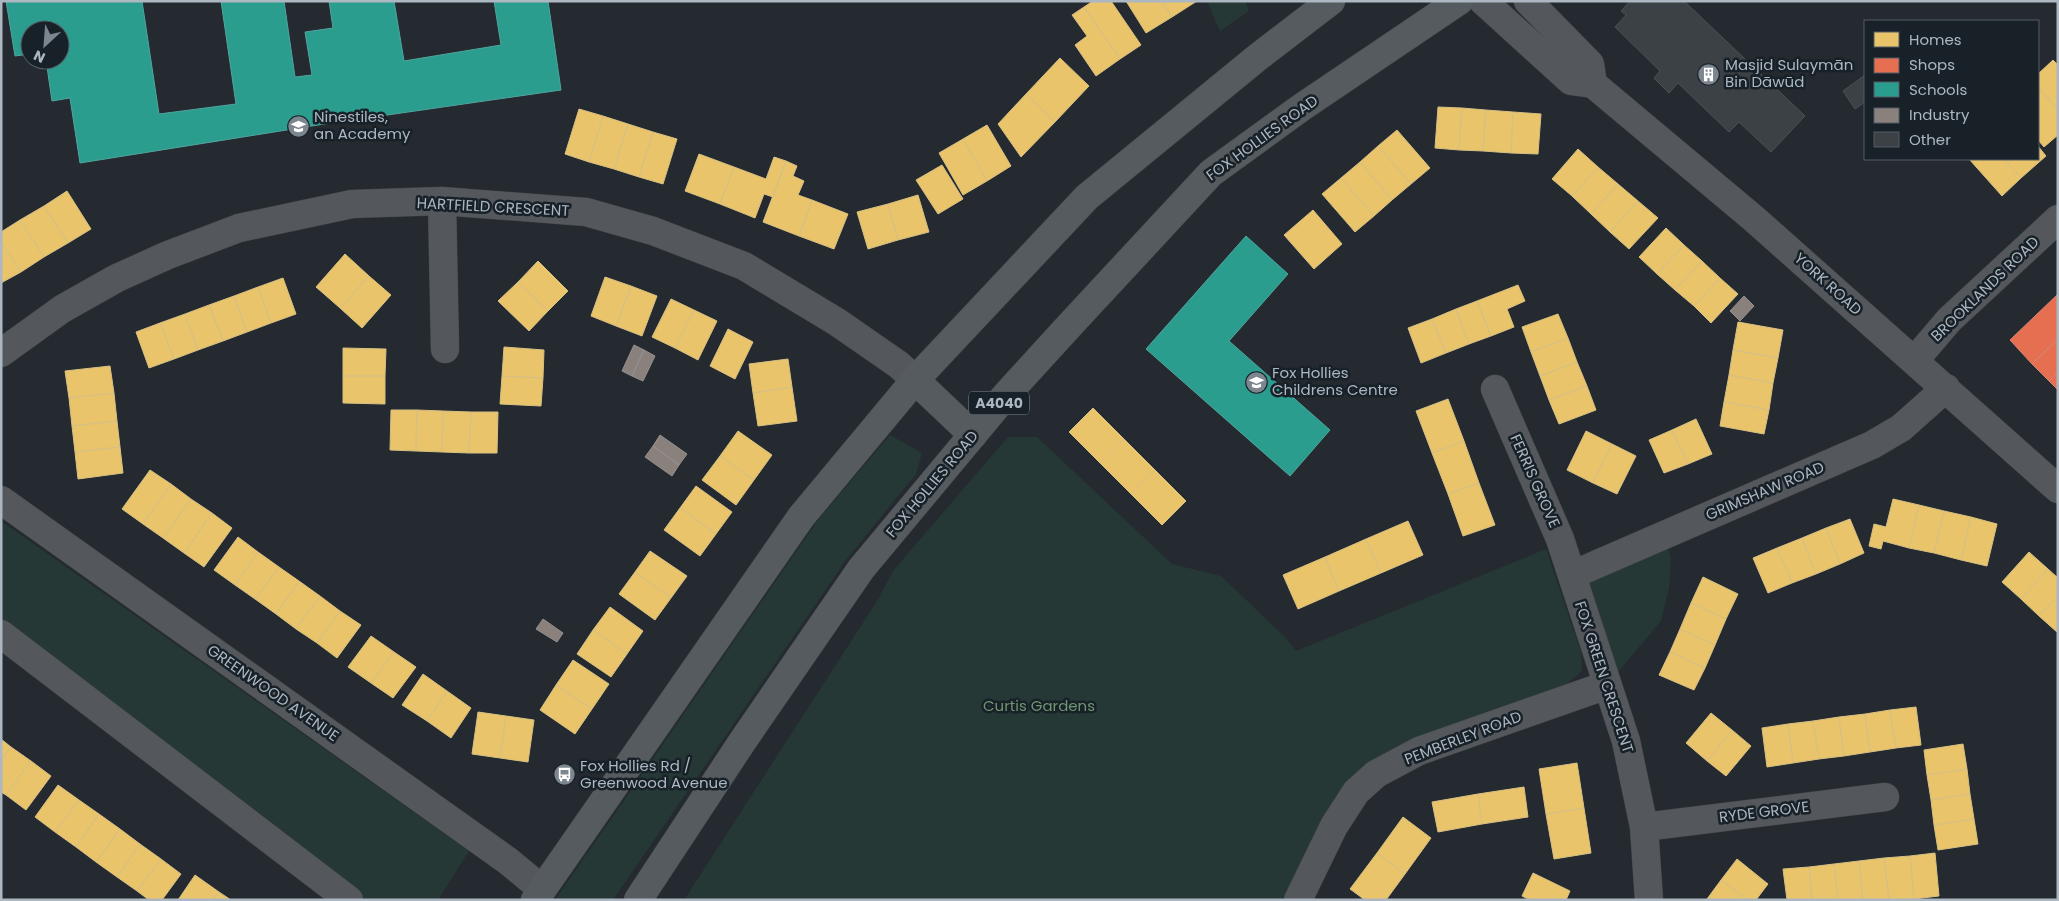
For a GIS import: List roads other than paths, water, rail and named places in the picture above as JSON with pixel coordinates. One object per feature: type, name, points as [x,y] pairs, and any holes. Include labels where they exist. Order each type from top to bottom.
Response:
[{"type":"main road","points":[[538,894],[801,517],[915,380],[1087,198],[1258,57],[1331,1]]},
{"type":"main road","name":"FOX HOLLIES ROAD","points":[[638,900],[742,742],[861,569],[1006,395],[1211,173],[1302,107],[1459,1]]},
{"type":"main road","points":[[915,380],[973,435]]},
{"type":"street","name":"YORK ROAD","points":[[1483,1],[1571,81],[1593,84],[1753,218],[2058,489]]},
{"type":"street","points":[[1528,1],[1590,64],[1593,84]]},
{"type":"street","name":"HARTFIELD CRESCENT","points":[[1,353],[62,309],[117,278],[224,233],[274,220],[352,204],[442,200],[586,212],[653,231],[744,266],[837,322],[899,365],[915,380]]},
{"type":"street","points":[[442,200],[446,348]]},
{"type":"street","name":"BROOKLANDS ROAD","points":[[1915,360],[1949,320],[2058,220]]},
{"type":"street","name":"GRIMSHAW ROAD","points":[[1572,575],[1872,445],[1901,428],[1946,388]]},
{"type":"street","name":"FERRIS GROVE","points":[[1494,389],[1560,539],[1572,575]]},
{"type":"street","name":"GREENWOOD AVENUE","points":[[1,500],[508,861],[538,894]]},
{"type":"street","name":"FOX GREEN CRESCENT","points":[[1572,575],[1626,740],[1644,827],[1649,900]]},
{"type":"street","points":[[1,634],[349,900]]},
{"type":"street","name":"PEMBERLEY ROAD","points":[[1298,900],[1334,826],[1356,792],[1376,774],[1419,751],[1607,685]]},
{"type":"street","name":"RYDE GROVE","points":[[1644,827],[1885,797]]},
{"type":"place","name":"Masjid Sulaymān Bin Dāwūd","points":[[1709,74]]},
{"type":"place","name":"Ninestiles, an Academy","points":[[298,126]]},
{"type":"place","name":"Fox Hollies Childrens Centre","points":[[1256,382]]},
{"type":"place","name":"Fox Hollies Rd / Greenwood Avenue","points":[[564,775]]},
{"type":"park label","name":"Curtis Gardens","points":[[1039,706]]}]
